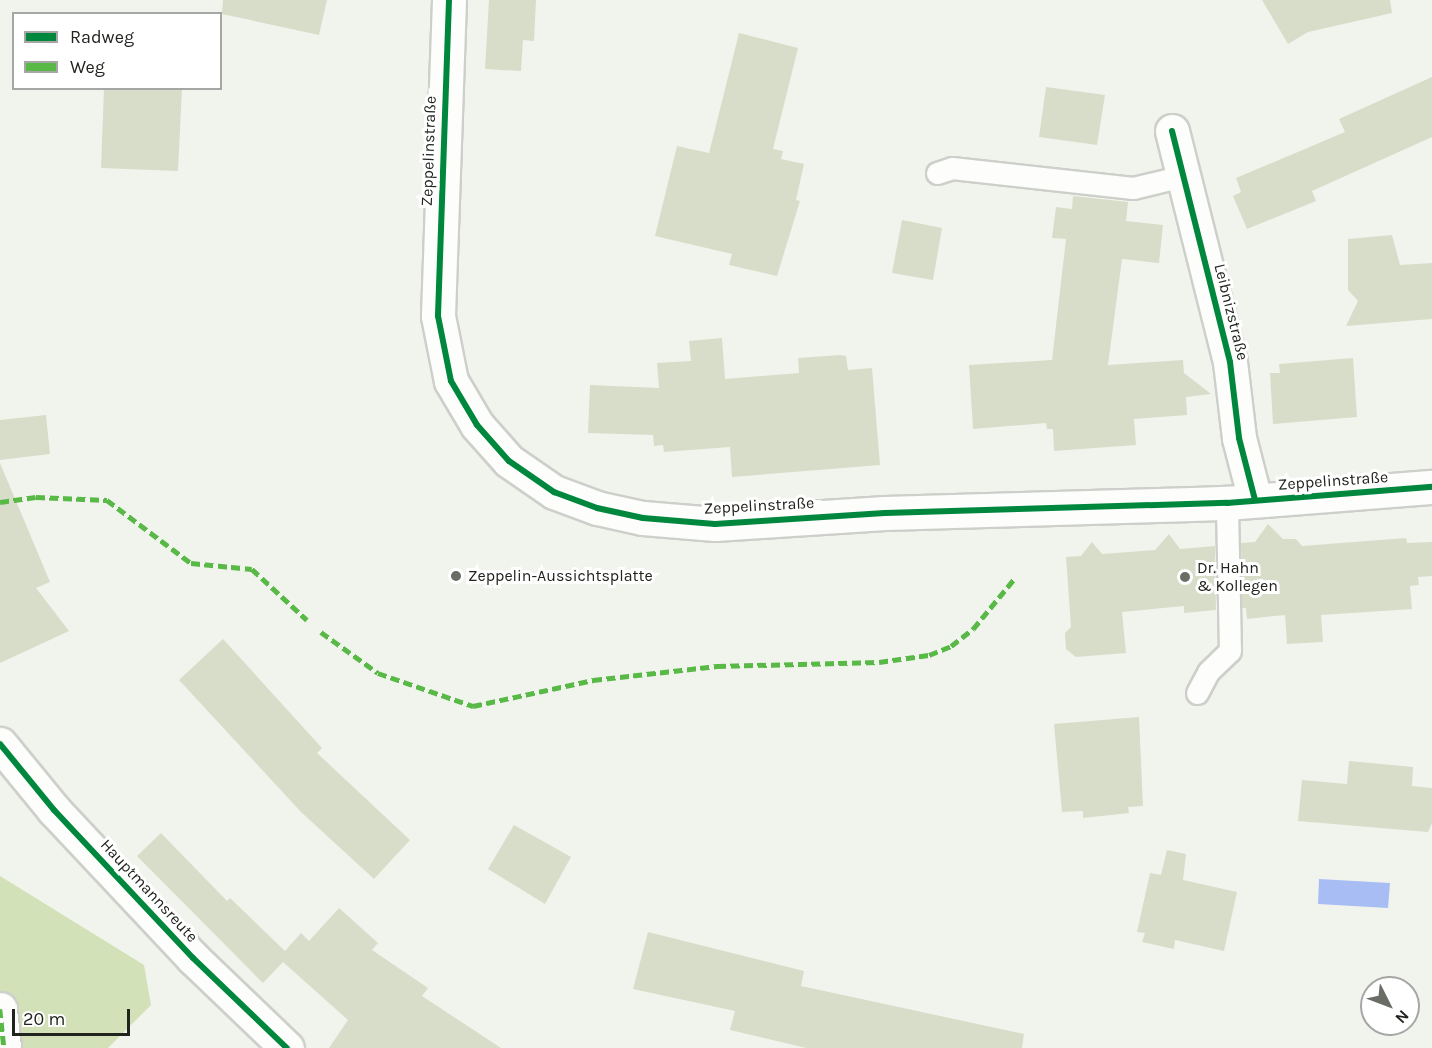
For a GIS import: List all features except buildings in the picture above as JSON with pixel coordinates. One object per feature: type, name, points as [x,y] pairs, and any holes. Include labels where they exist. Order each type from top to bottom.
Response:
[{"type":"street","name":"Zeppelinstraße","points":[[449,0],[438,316],[451,381],[477,425],[509,461],[554,492],[643,518],[715,524],[885,513],[1241,501],[1432,487]]},
{"type":"street","name":"Leibnizstraße","points":[[1172,131],[1230,362],[1239,438],[1241,501]]},
{"type":"street","name":"Hauptmannsreute","points":[[0,744],[54,810],[124,885],[287,1048]]},
{"type":"street","points":[[0,1009],[4,1048]]},
{"type":"lane","points":[[937,172],[952,168],[1133,188],[1183,176]]},
{"type":"lane","points":[[1197,693],[1208,672],[1230,651],[1241,501]]},
{"type":"green space","points":[[0,876],[144,965],[151,1005],[108,1048],[0,1048]]},
{"type":"water","points":[[1319,879],[1390,883],[1388,908],[1318,904]]},
{"type":"marked path","points":[[0,502],[36,497],[107,500],[191,563],[252,569],[307,620]]},
{"type":"marked path","points":[[321,632],[378,673],[473,706],[593,680],[717,666],[879,662],[929,655],[951,646],[973,629],[1014,579]]},
{"type":"marked path","points":[[0,1009],[4,1048]]},
{"type":"cycle path","points":[[449,0],[438,316],[451,381],[477,425],[509,461],[554,492],[597,508],[643,518],[715,524],[885,513],[1227,503],[1432,487]]},
{"type":"cycle path","points":[[1172,131],[1230,362],[1239,438],[1255,500]]},
{"type":"cycle path","points":[[0,744],[54,810],[193,958],[287,1048]]},
{"type":"place","name":"Zeppelin-Aussichtsplatte","points":[[456,576]]},
{"type":"place","name":"Dr. Hahn & Kollegen","points":[[1185,577]]}]
